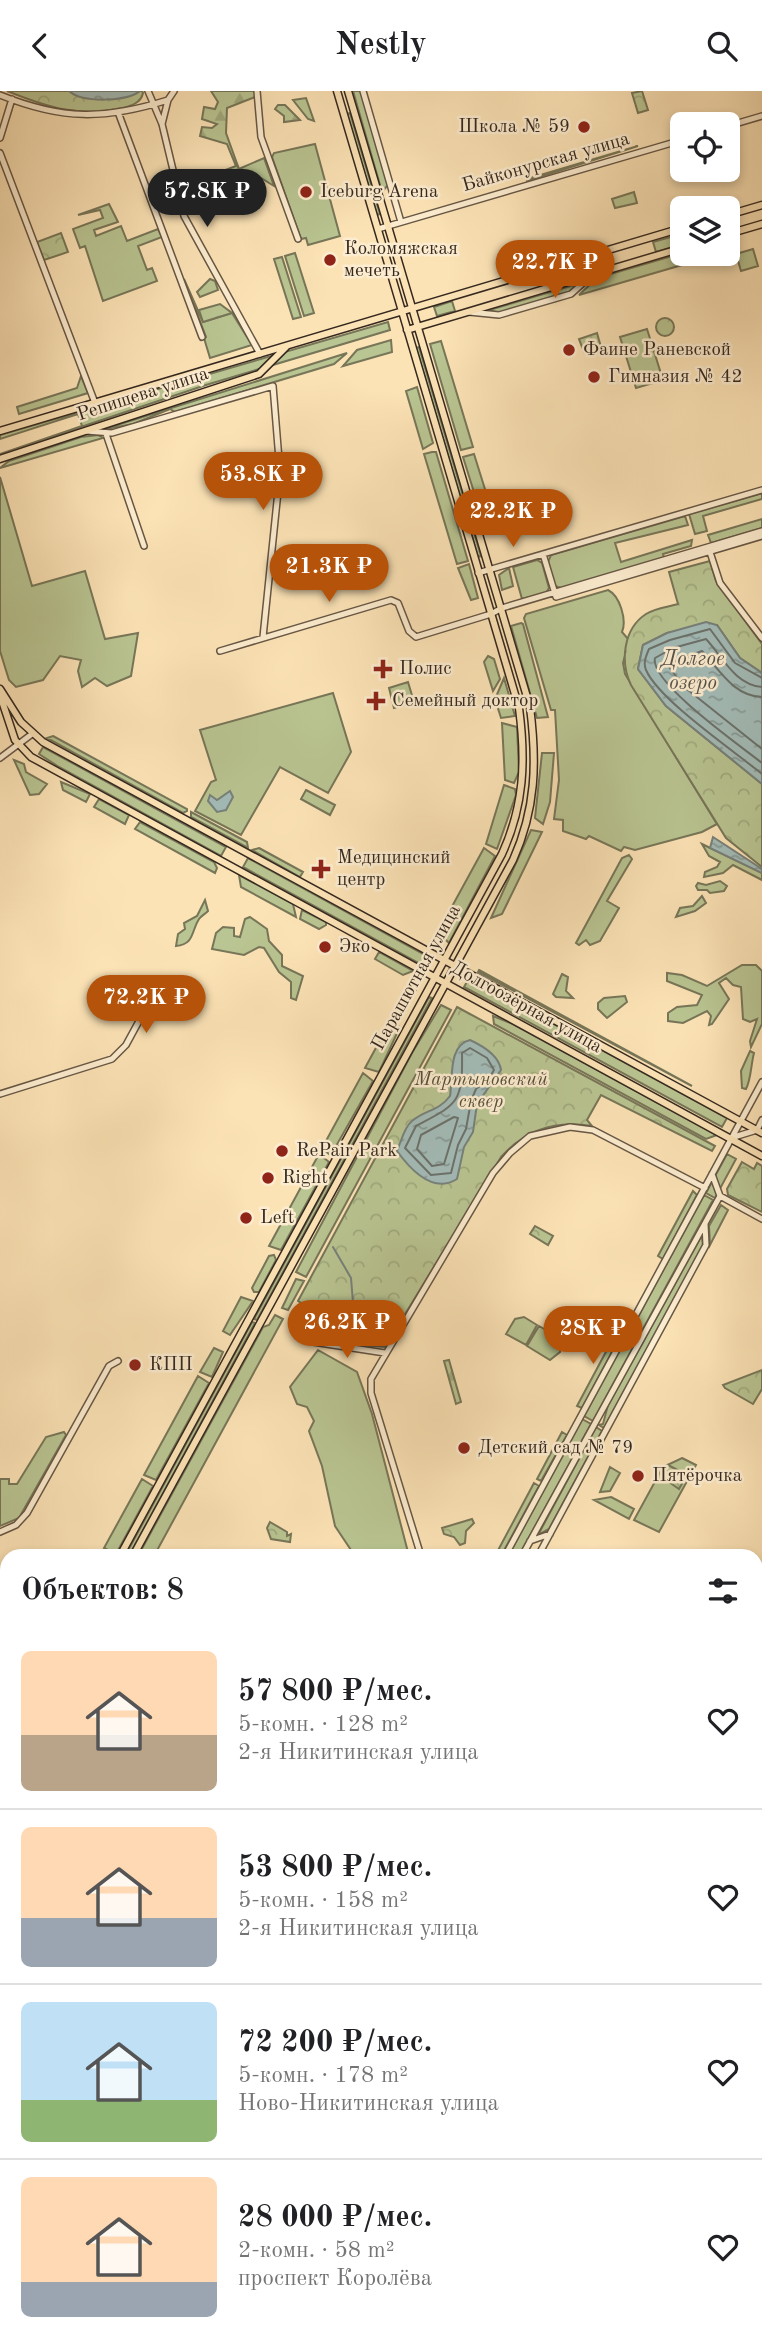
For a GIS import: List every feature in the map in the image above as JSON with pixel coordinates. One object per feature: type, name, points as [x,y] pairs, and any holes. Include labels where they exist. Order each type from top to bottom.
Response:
[{"type":"main road","name":"Парашютная улица","points":[[124,1549],[502,854],[520,803],[524,749],[519,708],[337,91]]},
{"type":"main road","name":"Парашютная улица","points":[[138,1549],[513,860],[532,804],[535,747],[530,707],[348,91]]},
{"type":"main road","points":[[343,110],[353,106]]},
{"type":"main road","points":[[740,211],[762,205]]},
{"type":"main road","points":[[740,231],[762,225]]},
{"type":"main road","name":"Репищева улица","points":[[0,431],[670,232]]},
{"type":"main road","points":[[407,330],[670,252]]},
{"type":"main road","points":[[541,270],[547,288]]},
{"type":"main road","name":"Репищева улица","points":[[0,459],[259,374],[287,346]]},
{"type":"main road","points":[[0,689],[32,734]]},
{"type":"main road","points":[[0,695],[19,747]]},
{"type":"main road","name":"Долгоозёрная улица","points":[[32,734],[759,1131]]},
{"type":"main road","name":"Долгоозёрная улица","points":[[19,747],[34,759],[762,1156]]},
{"type":"main road","points":[[226,863],[235,846]]},
{"type":"street","points":[[148,91],[156,104],[162,124],[184,216],[260,354]]},
{"type":"street","points":[[162,124],[168,100],[174,91]]},
{"type":"street","points":[[257,91],[261,137],[298,239]]},
{"type":"street","points":[[363,91],[401,222]]},
{"type":"street","points":[[0,95],[73,116],[118,112],[168,100]]},
{"type":"street","points":[[0,138],[12,99]]},
{"type":"street","points":[[118,112],[202,337]]},
{"type":"street","points":[[740,122],[762,116]]},
{"type":"street","name":"Байконурская улица","points":[[377,229],[670,144]]},
{"type":"street","points":[[0,154],[95,403]]},
{"type":"street","points":[[466,312],[499,315],[571,294],[593,274]]},
{"type":"street","points":[[86,431],[106,434],[273,386],[280,472],[263,637]]},
{"type":"street","points":[[106,434],[144,546]]},
{"type":"street","points":[[478,573],[762,490]]},
{"type":"street","points":[[220,651],[391,600],[398,603],[409,631],[416,637],[491,614],[502,608],[762,534]]},
{"type":"street","points":[[709,549],[720,583],[762,638]]},
{"type":"street","points":[[543,554],[555,595]]},
{"type":"street","points":[[0,758],[19,747],[32,734]]},
{"type":"street","points":[[0,1094],[98,1066],[119,1054],[151,999]]},
{"type":"street","points":[[509,1549],[762,1081]]},
{"type":"street","points":[[732,1138],[759,1131],[762,1120]]},
{"type":"street","points":[[419,1549],[370,1387],[386,1353],[494,1173],[510,1153],[530,1136],[570,1127],[593,1130],[705,1188]]},
{"type":"street","points":[[712,1174],[720,1196],[762,1219]]},
{"type":"street","points":[[526,1549],[720,1196]]},
{"type":"street","points":[[542,1549],[706,1245],[705,1224]]},
{"type":"street","points":[[313,1342],[386,1353]]},
{"type":"street","points":[[0,1532],[16,1525],[27,1513],[109,1366],[118,1361]]},
{"type":"street","points":[[530,1541],[550,1534]]},
{"type":"green space","points":[[7,91],[143,93],[138,102],[129,106],[92,112],[50,106]]},
{"type":"green space","points":[[211,91],[255,91],[255,97],[227,108],[226,133],[239,169],[264,158],[274,186],[261,178],[252,190],[235,194],[232,188],[225,189],[223,182],[215,184],[207,177],[236,166],[227,144],[200,136],[202,127],[212,128],[217,124],[202,119],[204,107],[215,109],[218,102]]},
{"type":"green space","points":[[353,91],[361,91],[388,185],[382,192]]},
{"type":"green space","points":[[642,91],[648,110],[638,113],[632,93]]},
{"type":"green space","points":[[306,98],[314,121],[308,119],[293,100]]},
{"type":"green space","points":[[278,105],[285,105],[300,120],[284,122],[284,116],[275,109]]},
{"type":"green space","points":[[350,113],[380,214],[377,215],[347,114]]},
{"type":"green space","name":"Iceburg Arena","points":[[315,144],[340,236],[308,245],[306,238],[301,239],[272,157],[274,153]]},
{"type":"green space","points":[[638,146],[527,181],[527,179]]},
{"type":"green space","points":[[634,192],[637,203],[615,208],[612,199]]},
{"type":"green space","points":[[109,204],[118,222],[94,230],[96,236],[121,226],[127,241],[158,229],[162,237],[138,246],[147,270],[152,268],[157,281],[103,301],[85,246],[80,248],[73,229],[103,218],[100,210],[78,215]]},
{"type":"green space","points":[[61,233],[68,252],[44,260],[37,242]]},
{"type":"green space","points":[[670,237],[670,248],[656,252],[653,242]]},
{"type":"green space","points":[[753,249],[758,266],[741,271],[740,253]]},
{"type":"green space","points":[[295,253],[314,313],[304,316],[285,256]]},
{"type":"green space","points":[[282,257],[301,317],[293,319],[274,259]]},
{"type":"green space","points":[[670,257],[670,266],[679,266],[579,295],[597,278]]},
{"type":"green space","points":[[184,279],[203,322],[232,313],[252,345],[210,358],[204,338],[206,337]]},
{"type":"green space","points":[[210,279],[215,281],[218,290],[200,297],[197,292]]},
{"type":"green space","points":[[581,283],[575,290],[499,313],[489,310]]},
{"type":"green space","points":[[452,301],[455,311],[437,316],[434,307]]},
{"type":"green space","points":[[220,304],[232,313],[203,322],[199,310]]},
{"type":"green space","points":[[665,318],[671,321],[674,327],[671,333],[665,336],[659,333],[656,327],[659,321]]},
{"type":"green space","points":[[388,322],[390,330],[206,385],[0,454],[82,426],[78,414],[0,439],[0,435]]},
{"type":"green space","points":[[647,329],[663,380],[636,388],[620,337]]},
{"type":"green space","points":[[597,333],[601,347],[584,352],[579,339]]},
{"type":"green space","points":[[391,340],[392,352],[343,366],[357,350]]},
{"type":"green space","points":[[441,341],[473,447],[461,450],[430,344]]},
{"type":"green space","points":[[419,347],[481,556],[478,557],[416,348]]},
{"type":"green space","points":[[347,353],[334,364],[175,412],[170,409],[133,424],[101,430]]},
{"type":"green space","points":[[81,376],[88,393],[19,414],[17,407],[77,388]]},
{"type":"green space","points":[[417,387],[433,443],[423,449],[406,391]]},
{"type":"green space","points":[[98,435],[103,438],[0,468],[9,461],[81,437]]},
{"type":"green space","points":[[436,452],[468,561],[457,564],[424,454]]},
{"type":"green space","points":[[474,454],[489,502],[478,505],[463,457]]},
{"type":"green space","points":[[0,477],[32,586],[85,571],[105,639],[138,633],[131,676],[107,686],[95,678],[82,687],[78,671],[81,660],[60,656],[43,680],[16,687],[9,680],[0,651]]},
{"type":"green space","points":[[762,493],[762,499],[703,516],[707,531],[695,534],[689,514]]},
{"type":"green space","points":[[685,516],[688,525],[615,543],[621,562],[692,540],[691,546],[663,554],[664,558],[561,588],[555,586],[548,562],[551,555]]},
{"type":"green space","points":[[762,519],[762,528],[711,543],[708,535]]},
{"type":"green space","points":[[537,560],[542,563],[549,588],[546,593],[522,599],[513,567]]},
{"type":"green space","points":[[710,561],[716,581],[762,644],[762,673],[740,658],[717,625],[667,633],[643,645],[638,669],[666,706],[762,784],[762,867],[726,838],[631,685],[625,666],[628,637],[638,620],[653,610],[678,604],[669,572]]},
{"type":"green space","points":[[469,564],[478,598],[471,600],[458,568]]},
{"type":"green space","points":[[509,568],[513,586],[502,590],[499,575]]},
{"type":"green space","points":[[608,590],[619,603],[624,621],[622,632],[629,640],[623,663],[625,674],[717,824],[702,832],[635,850],[624,847],[621,851],[589,836],[586,839],[563,831],[563,820],[554,819],[559,780],[555,710],[551,710],[524,618],[526,614]]},
{"type":"green space","points":[[521,623],[548,717],[537,718],[511,626]]},
{"type":"green space","points":[[488,656],[494,659],[500,679],[493,691],[484,662]]},
{"type":"green space","points":[[504,678],[515,716],[501,718],[495,699]]},
{"type":"green space","points":[[408,682],[414,702],[394,708],[389,688]]},
{"type":"green space","points":[[333,693],[351,752],[328,793],[280,767],[241,835],[195,811],[211,782],[216,780],[200,730]]},
{"type":"green space","points":[[502,723],[517,727],[519,772],[514,783],[505,780]]},
{"type":"green space","points":[[53,736],[187,811],[183,813],[47,738]]},
{"type":"green space","points":[[43,747],[226,847],[221,856],[59,767],[39,754]]},
{"type":"green space","points":[[542,753],[554,753],[550,802],[543,824],[535,818]]},
{"type":"green space","points":[[14,760],[24,764],[26,772],[47,784],[39,794],[30,795]]},
{"type":"green space","points":[[61,782],[90,794],[86,802],[63,790]]},
{"type":"green space","points":[[504,785],[515,789],[516,795],[497,849],[486,844]]},
{"type":"green space","points":[[306,790],[335,805],[330,815],[301,799]]},
{"type":"green space","points":[[99,799],[129,815],[125,824],[94,807]]},
{"type":"green space","points":[[191,812],[247,842],[248,848],[191,817]]},
{"type":"green space","points":[[140,822],[214,862],[217,868],[215,873],[135,829]]},
{"type":"green space","points":[[531,830],[542,832],[502,914],[491,918]]},
{"type":"green space","points":[[702,844],[762,873],[762,880],[733,865],[723,873],[704,877],[705,872],[717,867],[720,862],[709,856]]},
{"type":"green space","points":[[259,848],[303,872],[300,877],[252,850]]},
{"type":"green space","points":[[484,848],[495,856],[449,943],[438,932]]},
{"type":"green space","points":[[629,855],[632,859],[607,901],[619,908],[600,941],[590,945],[586,940],[579,945],[576,943],[622,858]]},
{"type":"green space","points":[[248,858],[427,956],[422,965],[243,867]]},
{"type":"green space","points":[[239,875],[293,904],[296,917],[241,887]]},
{"type":"green space","points":[[720,881],[727,886],[724,891],[710,893],[707,890],[698,890],[696,886],[698,883],[706,885]]},
{"type":"green space","points":[[702,896],[706,903],[695,911],[676,917],[680,908],[693,906]]},
{"type":"green space","points":[[205,900],[208,911],[199,919],[190,940],[176,946],[178,934],[185,929],[184,923],[197,916]]},
{"type":"green space","points":[[302,910],[326,922],[326,925],[319,929],[300,919]]},
{"type":"green space","points":[[250,917],[267,929],[269,941],[282,955],[282,966],[303,976],[296,1000],[291,998],[291,982],[279,972],[264,948],[259,947],[244,955],[212,949],[216,933],[223,927],[234,928],[234,936],[240,937],[245,919]]},
{"type":"green space","points":[[379,952],[413,971],[403,975],[375,959]]},
{"type":"green space","points":[[742,965],[756,965],[762,971],[762,1024],[751,1047],[750,1041],[757,1019],[750,1022],[743,1019],[741,987],[733,985],[726,978],[719,983],[729,999],[712,1024],[709,1025],[711,1016],[707,1011],[683,1023],[668,1021],[668,1013],[677,1007],[697,1005],[702,995],[667,981],[667,973],[682,975],[707,986]]},
{"type":"green space","points":[[479,970],[692,1086],[478,972]]},
{"type":"green space","points":[[562,974],[568,977],[566,991],[573,998],[556,997],[553,994]]},
{"type":"green space","points":[[469,978],[727,1118],[722,1127],[464,987]]},
{"type":"green space","points":[[413,983],[418,986],[400,1019],[396,1019],[395,1016]]},
{"type":"green space","points":[[625,996],[627,1002],[607,1018],[598,1009],[598,1003],[604,998]]},
{"type":"green space","points":[[429,997],[432,998],[257,1320],[254,1319]]},
{"type":"green space","points":[[441,1005],[451,1010],[306,1277],[296,1272],[412,1053]]},
{"type":"green space","name":"Мартыновский сквер","points":[[457,1007],[715,1146],[712,1151],[601,1095],[587,1120],[592,1126],[566,1124],[542,1129],[521,1139],[501,1157],[385,1347],[332,1343],[310,1328],[306,1306],[298,1301]]},
{"type":"green space","points":[[493,1016],[513,1024],[717,1135],[706,1139],[494,1024]]},
{"type":"green space","points":[[390,1022],[400,1027],[379,1072],[365,1068]]},
{"type":"green space","points":[[750,1051],[754,1053],[746,1089],[742,1088],[741,1071]]},
{"type":"green space","points":[[363,1073],[373,1081],[331,1155],[321,1150]]},
{"type":"green space","points":[[319,1154],[329,1162],[281,1250],[269,1246]]},
{"type":"green space","points":[[727,1154],[736,1159],[715,1198],[706,1193]]},
{"type":"green space","points":[[742,1162],[754,1169],[757,1163],[762,1166],[762,1212],[728,1195],[727,1189]]},
{"type":"green space","points":[[693,1191],[697,1195],[663,1259],[658,1256]]},
{"type":"green space","points":[[704,1195],[713,1200],[593,1421],[584,1416]]},
{"type":"green space","points":[[721,1205],[728,1210],[710,1245],[709,1226]]},
{"type":"green space","points":[[535,1226],[553,1236],[548,1245],[530,1234]]},
{"type":"green space","points":[[702,1235],[703,1246],[604,1428],[599,1425],[603,1424],[608,1405]]},
{"type":"green space","points":[[274,1255],[276,1260],[259,1292],[254,1292],[252,1288],[269,1256]]},
{"type":"green space","points":[[296,1279],[304,1281],[288,1310],[282,1308]]},
{"type":"green space","points":[[241,1297],[253,1301],[230,1335],[223,1331]]},
{"type":"green space","points":[[275,1315],[283,1319],[158,1549],[142,1549],[263,1327],[269,1325]]},
{"type":"green space","points":[[524,1317],[537,1325],[526,1345],[506,1334],[515,1319]]},
{"type":"green space","points":[[624,1318],[629,1320],[582,1408],[577,1406]]},
{"type":"green space","points":[[252,1322],[255,1323],[133,1549],[129,1549]]},
{"type":"green space","points":[[539,1326],[560,1338],[560,1352],[550,1360],[527,1346]]},
{"type":"green space","points":[[214,1348],[223,1352],[212,1377],[200,1372]]},
{"type":"green space","points":[[318,1350],[357,1372],[372,1414],[407,1549],[350,1549],[335,1526],[322,1466],[309,1431],[314,1421],[307,1407],[297,1404],[290,1387]]},
{"type":"green space","points":[[449,1360],[461,1402],[456,1404],[444,1361]]},
{"type":"green space","points":[[762,1370],[762,1389],[753,1404],[723,1385]]},
{"type":"green space","points":[[198,1376],[209,1383],[156,1480],[144,1475]]},
{"type":"green space","points":[[582,1419],[591,1424],[523,1549],[512,1549]]},
{"type":"green space","points":[[596,1427],[602,1431],[549,1529],[538,1535]]},
{"type":"green space","points":[[64,1432],[66,1435],[19,1518],[0,1526],[0,1479],[9,1479],[9,1484],[17,1484],[46,1437]]},
{"type":"green space","points":[[562,1432],[567,1435],[541,1481],[537,1479]]},
{"type":"green space","points":[[682,1458],[696,1465],[659,1532],[634,1520],[663,1467]]},
{"type":"green space","points":[[668,1465],[687,1475],[679,1489],[662,1477]]},
{"type":"green space","points":[[610,1467],[620,1473],[610,1491],[600,1492]]},
{"type":"green space","points":[[142,1479],[153,1486],[119,1549],[104,1548]]},
{"type":"green space","points":[[534,1483],[539,1486],[505,1549],[499,1549]]},
{"type":"green space","points":[[611,1497],[634,1509],[629,1519],[594,1500]]},
{"type":"green space","points":[[472,1519],[474,1523],[466,1531],[465,1543],[460,1545],[454,1537],[444,1534],[442,1528]]},
{"type":"green space","points":[[270,1522],[287,1532],[287,1536],[291,1534],[290,1542],[271,1539],[267,1528]]},
{"type":"water","points":[[69,91],[140,91],[134,95],[104,100],[84,98]]},
{"type":"water","name":"Долгое озеро","points":[[706,622],[717,625],[740,658],[762,673],[762,784],[666,706],[638,669],[643,645],[667,633]]},
{"type":"water","points":[[230,791],[233,797],[226,810],[217,812],[208,801],[210,795],[217,800]]},
{"type":"water","points":[[713,837],[762,869],[762,873],[710,848]]},
{"type":"water","points":[[470,1040],[494,1055],[501,1070],[477,1104],[473,1132],[464,1147],[457,1179],[439,1183],[415,1172],[397,1151],[409,1124],[441,1105],[450,1096],[455,1055],[463,1043]]},
{"type":"waterway","points":[[333,1247],[351,1278],[355,1327]]},
{"type":"place","name":"Школа № 59","points":[[584,127]]},
{"type":"place","name":"Iceburg Arena","points":[[306,192]]},
{"type":"place","name":"Коломяжская мечеть","points":[[330,260]]},
{"type":"place","name":"Фаине Раневской","points":[[569,350]]},
{"type":"place","name":"Гимназия № 42","points":[[594,377]]},
{"type":"place","name":"Полис","points":[[383,669]]},
{"type":"place","name":"Семейный доктор","points":[[376,701]]},
{"type":"place","name":"Медицинский центр","points":[[321,869]]},
{"type":"place","name":"Эко","points":[[325,947]]},
{"type":"place","name":"RePair Park","points":[[282,1151]]},
{"type":"place","name":"Right","points":[[268,1178]]},
{"type":"place","name":"Left","points":[[246,1218]]},
{"type":"place","name":"КПП","points":[[135,1365]]},
{"type":"place","name":"Детский сад № 79","points":[[464,1448]]},
{"type":"place","name":"Пятёрочка","points":[[638,1476]]}]
